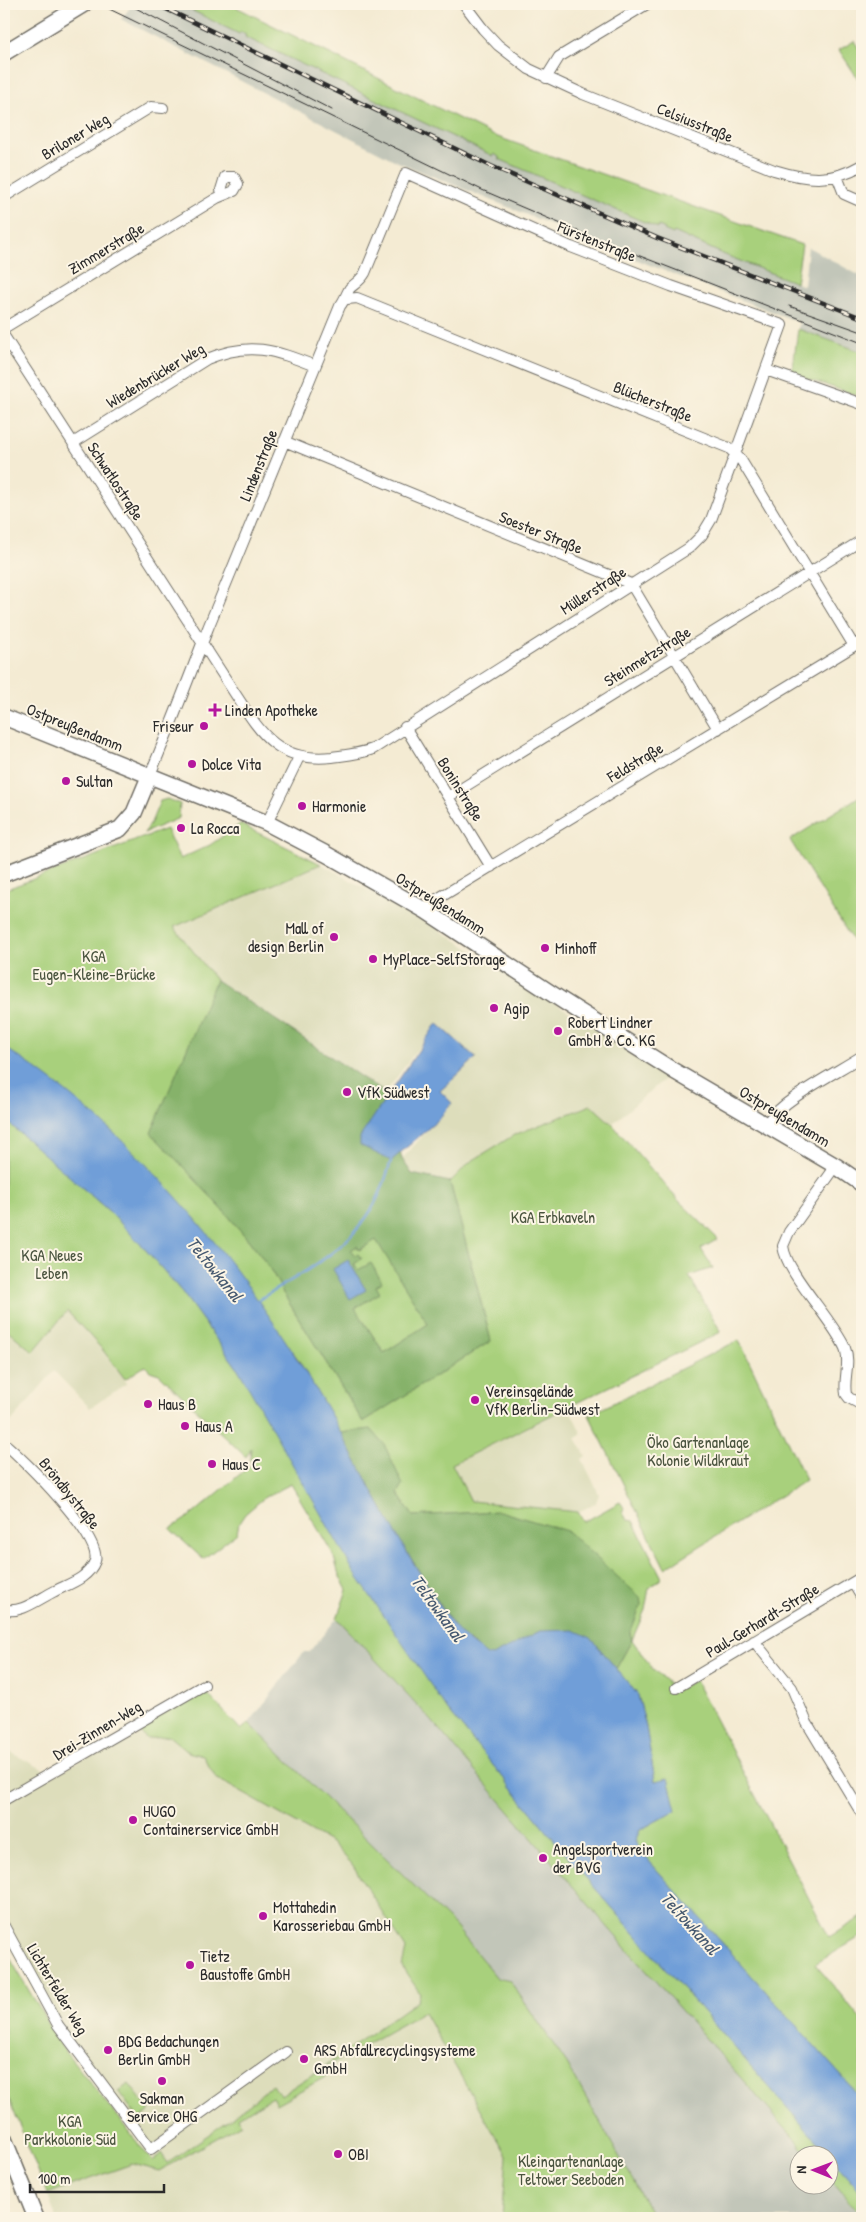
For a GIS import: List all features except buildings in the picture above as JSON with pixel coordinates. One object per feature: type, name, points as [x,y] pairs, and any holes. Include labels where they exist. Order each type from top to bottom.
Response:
[{"type":"main road","points":[[4,53],[84,4]]},
{"type":"main road","name":"Ostpreußendamm","points":[[4,717],[267,823],[426,911],[600,1024],[836,1166],[862,1184]]},
{"type":"main road","points":[[4,874],[120,830],[134,813],[149,777]]},
{"type":"main road","points":[[4,2139],[33,2217]]},
{"type":"street","name":"Celsiusstraße","points":[[464,4],[498,45],[517,61],[546,78],[774,170],[811,179],[837,176],[862,165]]},
{"type":"street","points":[[546,78],[559,57],[648,4]]},
{"type":"street","name":"Briloner Weg","points":[[4,197],[151,107],[163,108]]},
{"type":"street","name":"Lindenstraße","points":[[149,777],[340,306],[347,299],[348,292],[360,281],[365,273],[406,173]]},
{"type":"street","name":"Fürstenstraße","points":[[406,173],[597,258],[782,326]]},
{"type":"street","points":[[837,176],[844,194],[862,202]]},
{"type":"street","name":"Zimmerstraße","points":[[4,328],[223,194]]},
{"type":"street","name":"Blücherstraße","points":[[347,299],[356,298],[729,448],[736,453]]},
{"type":"street","name":"Müllerstraße","points":[[202,643],[255,725],[275,744],[299,757],[328,758],[373,749],[689,548],[707,529],[782,326]]},
{"type":"street","name":"Schwatlostraße","points":[[4,336],[202,643]]},
{"type":"street","name":"Wiedenbrücker Weg","points":[[73,443],[207,359],[220,353],[245,348],[269,350],[315,366]]},
{"type":"street","points":[[766,370],[862,404]]},
{"type":"street","name":"Soester Straße","points":[[284,441],[631,584]]},
{"type":"street","points":[[736,453],[810,572],[858,643]]},
{"type":"street","name":"Steinmetzstraße","points":[[448,797],[862,540]]},
{"type":"street","points":[[631,584],[718,729]]},
{"type":"street","name":"Feldstraße","points":[[426,911],[434,901],[858,643]]},
{"type":"street","name":"Boninstraße","points":[[405,727],[491,867]]},
{"type":"street","points":[[267,823],[299,757]]},
{"type":"street","points":[[766,1124],[773,1114],[803,1092],[862,1056]]},
{"type":"street","name":"Ostpreußendamm","points":[[836,1166],[789,1232],[783,1246],[789,1263],[821,1309],[845,1349],[848,1360],[846,1394],[849,1398],[862,1405]]},
{"type":"street","name":"Bröndbystraße","points":[[4,1443],[61,1500],[91,1542],[96,1559],[84,1576],[17,1610],[4,1609]]},
{"type":"street","points":[[858,1580],[862,1598]]},
{"type":"street","name":"Paul-Gerhardt-Straße","points":[[676,1688],[858,1580]]},
{"type":"street","points":[[754,1641],[792,1688],[807,1723],[862,1814]]},
{"type":"street","name":"Drei-Zinnen-Weg","points":[[4,1800],[204,1684]]},
{"type":"street","name":"Lichterfelder Weg","points":[[4,1926],[58,2025],[151,2150],[286,2052]]},
{"type":"shaded area","points":[[133,4],[179,4],[239,34],[241,32],[246,34],[246,37],[500,157],[499,159],[658,228],[659,226],[664,230],[681,235],[725,255],[804,286],[808,247],[862,277],[862,352],[798,329],[799,322],[650,265],[398,162],[121,19]]},
{"type":"shaded area","points":[[321,864],[430,924],[669,1075],[612,1124],[591,1105],[470,1162],[450,1182],[412,1174],[402,1159],[452,1103],[440,1091],[476,1058],[437,1023],[385,1093],[216,980],[174,927]]},
{"type":"shaded area","points":[[67,1311],[102,1349],[127,1383],[90,1408],[54,1371],[4,1430],[4,1327],[33,1352]]},
{"type":"shaded area","points":[[569,1408],[582,1434],[576,1438],[586,1456],[582,1459],[599,1494],[596,1503],[578,1512],[471,1501],[452,1464]]},
{"type":"shaded area","points":[[337,1618],[432,1721],[605,1924],[799,2144],[788,2144],[788,2194],[838,2194],[838,2189],[862,2218],[654,2218],[567,2064],[510,1981],[497,1978],[455,1926],[249,1723],[304,1652],[309,1652]]},
{"type":"shaded area","points":[[134,1731],[147,1739],[169,1736],[188,1752],[203,1756],[216,1778],[333,1844],[352,1864],[423,1976],[523,2152],[517,2218],[57,2218],[47,2194],[132,2164],[158,2171],[153,2162],[155,2161],[54,2026],[4,1934],[4,1749],[54,1775]]},
{"type":"green space","points":[[179,4],[230,4],[492,135],[802,245],[796,283],[725,255],[674,232],[673,234],[659,226],[658,228],[499,159],[494,154],[493,156],[245,37],[246,34],[241,32],[239,34]]},
{"type":"green space","points":[[854,41],[862,53],[862,85],[839,50]]},
{"type":"green space","points":[[798,329],[862,352],[862,397],[792,374]]},
{"type":"green space","points":[[860,796],[862,800],[862,942],[856,946],[790,840]]},
{"type":"green space","points":[[167,799],[180,804],[179,818],[144,833],[150,825],[160,801]]},
{"type":"green space","points":[[240,824],[321,864],[174,927],[216,980],[152,1133],[230,1218],[259,1254],[363,1422],[491,1341],[450,1182],[470,1162],[514,1135],[591,1105],[612,1124],[678,1200],[718,1239],[701,1249],[713,1268],[689,1276],[721,1332],[452,1464],[471,1501],[578,1512],[584,1522],[620,1502],[625,1509],[622,1511],[627,1520],[633,1521],[662,1578],[649,1588],[645,1610],[632,1640],[631,1627],[499,1511],[413,1516],[398,1493],[371,1429],[341,1433],[298,1359],[198,1222],[151,1171],[111,1132],[70,1096],[4,1047],[4,890],[166,829],[180,859],[210,845]]},
{"type":"green space","points":[[216,980],[385,1093],[402,1159],[412,1174],[450,1182],[491,1341],[363,1422],[259,1254],[230,1218],[151,1133]],"holes":[[[376,1240],[428,1324],[384,1353],[355,1308],[380,1293],[376,1286],[382,1282],[371,1263],[358,1270],[354,1264],[362,1259],[358,1254],[355,1256],[351,1250],[357,1246],[359,1250]]]},
{"type":"green space","name":"KGA Neues Leben","points":[[4,1119],[110,1212],[182,1292],[238,1369],[447,1709],[573,1863],[819,2144],[799,2144],[605,1924],[432,1721],[337,1618],[347,1590],[339,1575],[333,1554],[291,1484],[265,1497],[245,1514],[239,1523],[237,1533],[203,1559],[170,1529],[193,1514],[252,1464],[250,1460],[251,1448],[246,1457],[159,1374],[150,1371],[145,1366],[125,1379],[102,1349],[67,1311],[33,1352],[4,1327]]},
{"type":"green space","points":[[376,1239],[428,1324],[384,1353],[355,1308],[379,1293],[376,1286],[382,1282],[357,1268],[351,1250],[357,1246],[360,1250]]},
{"type":"green space","name":"Öko Gartenanlage Kolonie Wildkraut","points":[[739,1340],[806,1480],[665,1568],[589,1415]]},
{"type":"green space","points":[[371,1429],[384,1444],[403,1485],[398,1493],[413,1516],[499,1511],[567,1531],[640,1597],[641,1605],[630,1633],[632,1640],[616,1669],[591,1638],[540,1631],[492,1657],[487,1656],[457,1631],[395,1533],[341,1433]]},
{"type":"green space","points":[[632,1640],[652,1668],[676,1690],[695,1680],[829,1937],[862,1917],[862,1936],[815,1964],[862,2020],[862,2099],[640,1851],[635,1841],[640,1830],[676,1810],[655,1781],[646,1727],[638,1695],[616,1669]]},
{"type":"green space","name":"Kleingartenanlage Teltower Seeboden","points":[[204,1690],[241,1730],[249,1723],[455,1926],[497,1978],[510,1981],[567,2064],[654,2218],[502,2218],[507,2156],[424,2012],[326,2065],[418,2000],[420,1993],[402,1967],[406,1949],[352,1864],[333,1844],[216,1778],[203,1756],[188,1752],[169,1736],[147,1739],[136,1729]]},
{"type":"green space","name":"KGA Parkkolonie Süd","points":[[4,1948],[62,2047],[153,2162],[161,2153],[168,2163],[232,2118],[272,2085],[281,2095],[325,2066],[329,2075],[276,2104],[272,2097],[238,2117],[241,2124],[159,2171],[132,2164],[47,2194],[4,2087]]},
{"type":"green space","points":[[129,2084],[150,2111],[139,2119],[118,2091]]},
{"type":"green space","points":[[838,2165],[862,2193],[862,2217],[838,2189]]},
{"type":"water","points":[[437,1023],[476,1058],[440,1091],[452,1103],[438,1120],[391,1161],[360,1145],[360,1137]]},
{"type":"water","name":"Teltowkanal","points":[[4,1047],[56,1084],[106,1126],[152,1171],[196,1219],[274,1323],[309,1378],[384,1513],[443,1611],[460,1634],[471,1644],[487,1655],[492,1656],[540,1631],[574,1630],[591,1638],[638,1695],[646,1727],[655,1781],[668,1778],[676,1810],[640,1830],[635,1841],[640,1851],[862,2099],[862,2193],[838,2166],[838,2144],[819,2144],[573,1863],[447,1709],[354,1572],[238,1369],[182,1292],[110,1212],[4,1119]]},
{"type":"water","points":[[348,1260],[366,1290],[350,1299],[333,1269]]},
{"type":"waterway","points":[[257,1301],[326,1257],[356,1231],[378,1197],[391,1161]]},
{"type":"tram line","points":[[99,4],[482,190],[594,238],[862,343]]},
{"type":"tram line","points":[[128,4],[332,110]]},
{"type":"tram line","points":[[789,306],[862,332]]},
{"type":"railway","points":[[156,4],[491,166],[657,238],[862,318]]},
{"type":"place","name":"Linden Apotheke","points":[[215,710]]},
{"type":"place","name":"Friseur","points":[[204,726]]},
{"type":"place","name":"Dolce Vita","points":[[192,764]]},
{"type":"place","name":"Sultan","points":[[66,781]]},
{"type":"place","name":"Harmonie","points":[[302,806]]},
{"type":"place","name":"La Rocca","points":[[181,828]]},
{"type":"place","name":"Mall of design Berlin","points":[[334,937]]},
{"type":"place","name":"Minhoff","points":[[545,948]]},
{"type":"place","name":"MyPlace-SelfStorage","points":[[373,959]]},
{"type":"place","name":"Agip","points":[[494,1008]]},
{"type":"place","name":"Robert Lindner GmbH & Co. KG","points":[[558,1031]]},
{"type":"place","name":"VfK Südwest","points":[[347,1092]]},
{"type":"place","name":"Vereinsgelände VfK Berlin-Südwest","points":[[475,1400]]},
{"type":"place","name":"Haus B","points":[[148,1404]]},
{"type":"place","name":"Haus A","points":[[185,1426]]},
{"type":"place","name":"Haus C","points":[[212,1464]]},
{"type":"place","name":"HUGO Containerservice GmbH","points":[[133,1820]]},
{"type":"place","name":"Angelsportverein der BVG","points":[[543,1858]]},
{"type":"place","name":"Mottahedin Karosseriebau GmbH","points":[[263,1916]]},
{"type":"place","name":"Tietz Baustoffe GmbH","points":[[190,1965]]},
{"type":"place","name":"BDG Bedachungen Berlin GmbH","points":[[108,2050]]},
{"type":"place","name":"ARS Abfallrecyclingsysteme GmbH","points":[[304,2059]]},
{"type":"place","name":"Sakman Service OHG","points":[[162,2081]]},
{"type":"place","name":"OBI","points":[[338,2154]]},
{"type":"park label","name":"KGA Eugen-Kleine-Brücke","points":[[94,965]]},
{"type":"park label","name":"KGA Erbkaveln","points":[[553,1217]]}]
